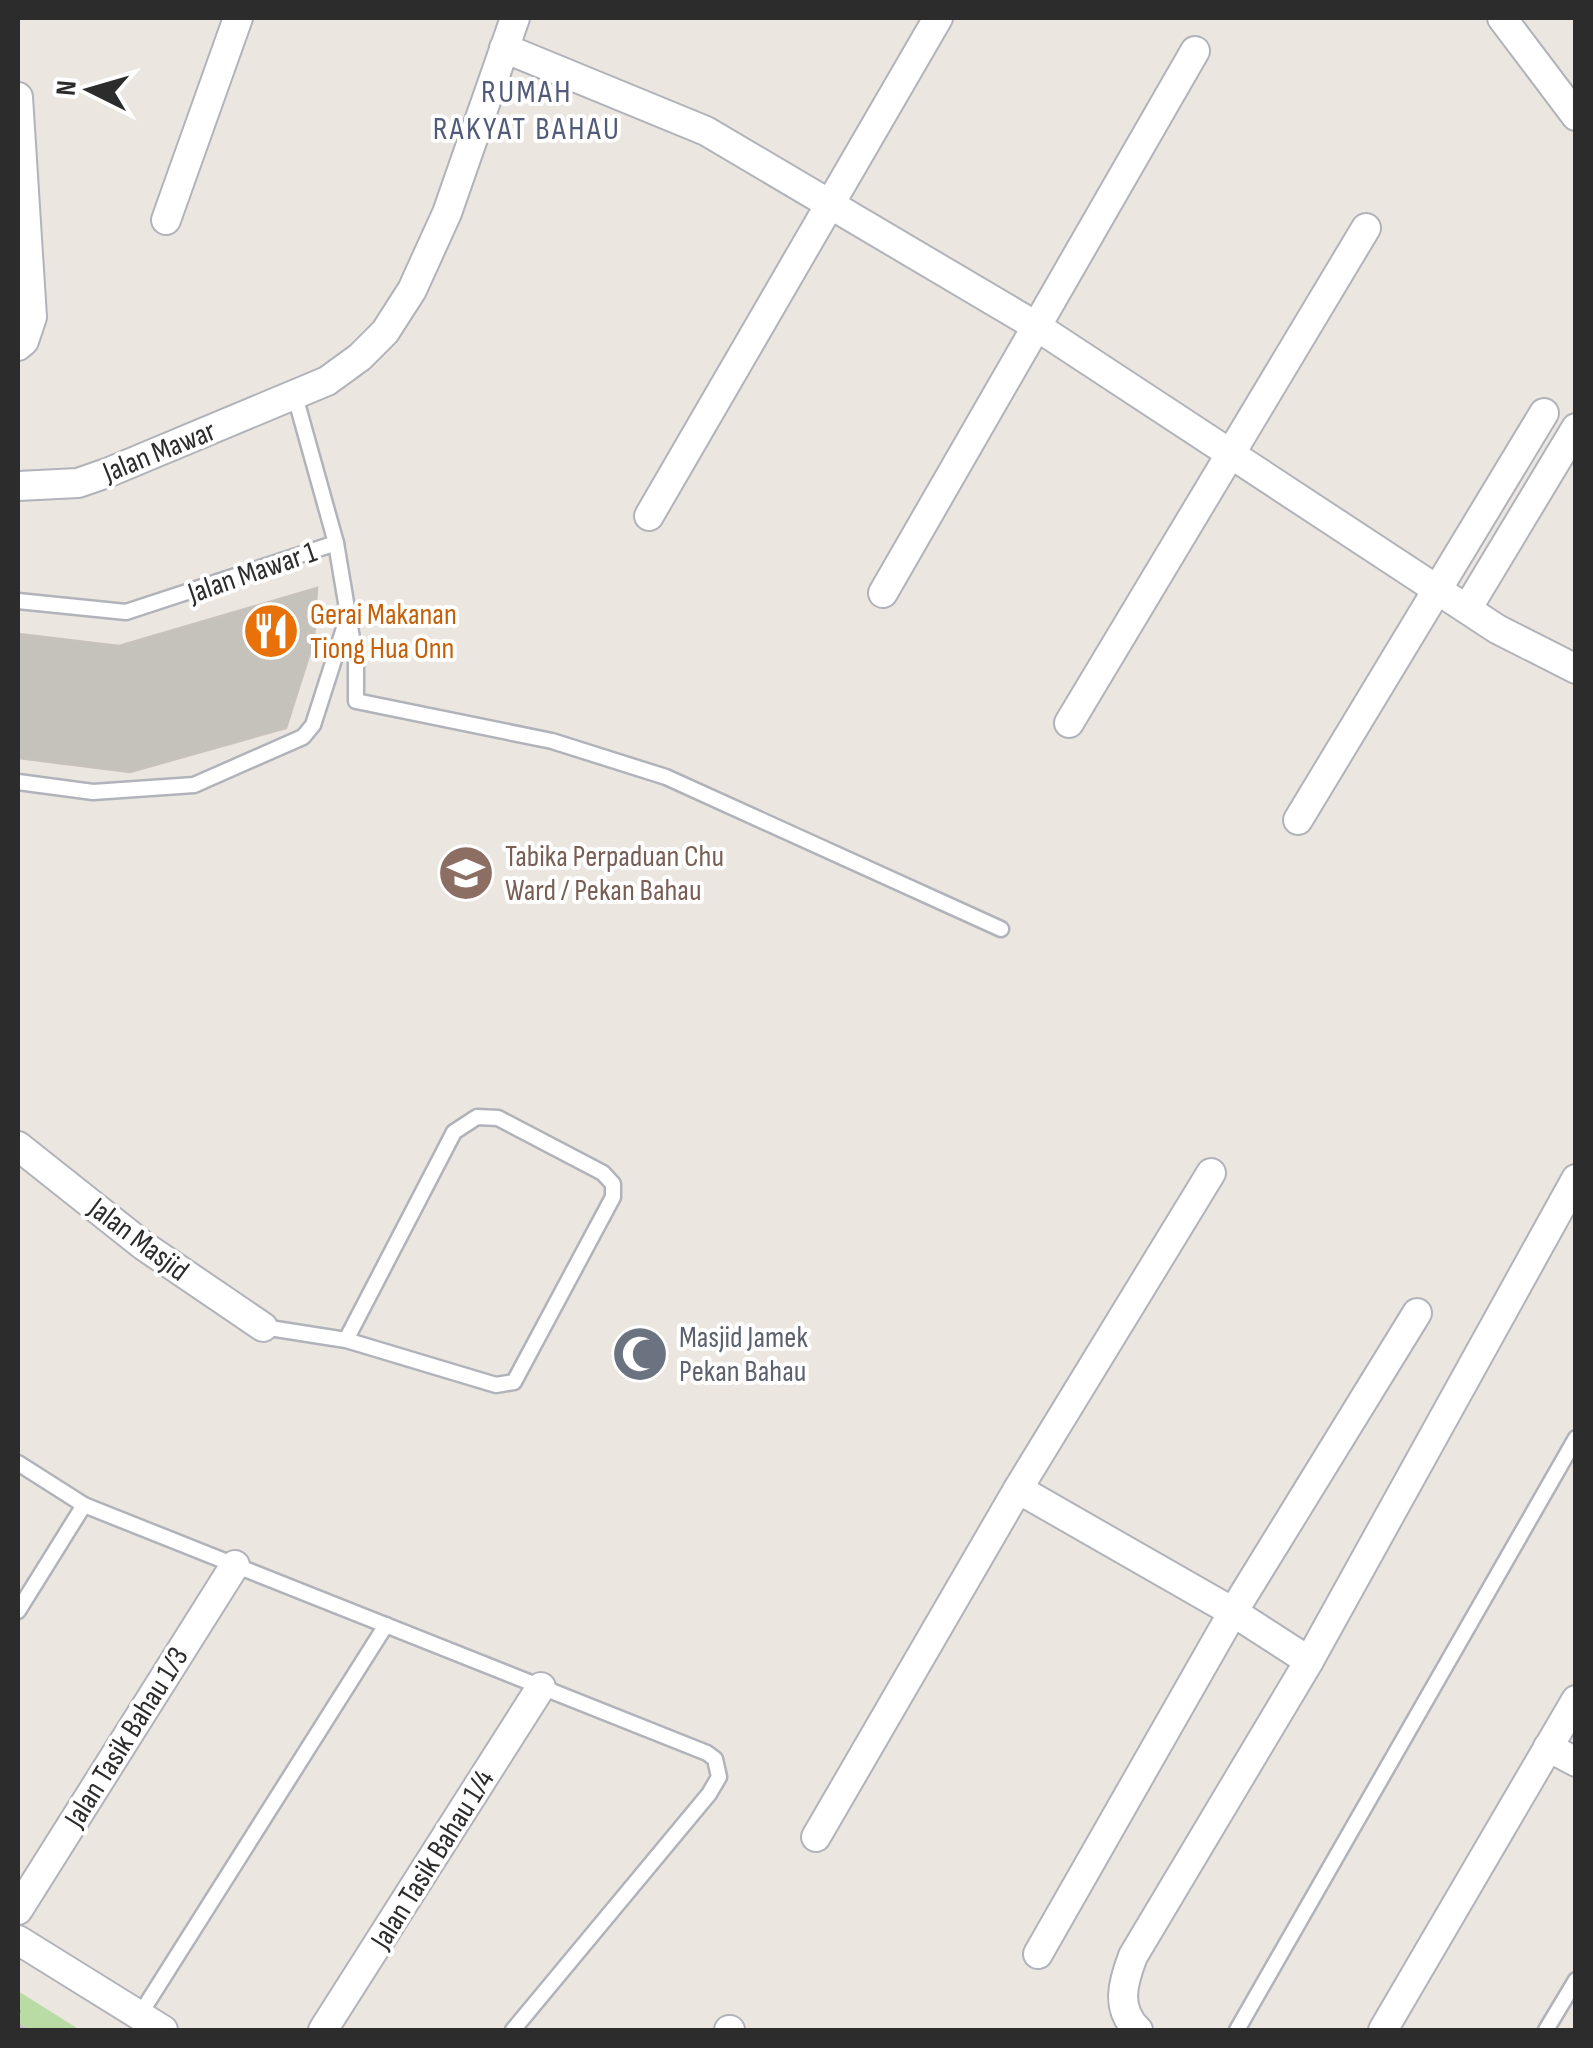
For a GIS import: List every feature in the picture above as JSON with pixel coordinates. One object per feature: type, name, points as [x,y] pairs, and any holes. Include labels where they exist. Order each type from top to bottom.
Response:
[{"type":"street","points":[[166,220],[238,18]]},
{"type":"street","name":"Jalan Mawar","points":[[18,486],[93,478],[295,396],[327,381],[360,357],[386,332],[412,290],[447,214],[515,18]]},
{"type":"street","points":[[648,516],[938,18]]},
{"type":"street","points":[[1502,18],[1576,116]]},
{"type":"street","points":[[504,48],[706,131],[1036,326],[1497,629],[1576,669]]},
{"type":"street","points":[[883,592],[1195,51]]},
{"type":"street","points":[[18,97],[32,316],[24,341],[18,346]]},
{"type":"street","points":[[1069,723],[1366,228]]},
{"type":"street","points":[[1298,820],[1544,413]]},
{"type":"street","points":[[1467,609],[1576,428]]},
{"type":"street","name":"Jalan Masjid","points":[[18,1146],[144,1246],[263,1327]]},
{"type":"street","points":[[816,1836],[1018,1488],[1210,1172]]},
{"type":"street","points":[[1138,2030],[1131,2024],[1121,1994],[1133,1956],[1310,1661],[1576,1178]]},
{"type":"street","points":[[1038,1954],[1233,1612],[1417,1313]]},
{"type":"street","points":[[1018,1488],[1310,1661]]},
{"type":"street","name":"Jalan Tasik Bahau 1/3","points":[[18,1910],[235,1565]]},
{"type":"street","name":"Jalan Tasik Bahau 1/4","points":[[323,2030],[541,1687]]},
{"type":"street","points":[[1383,2030],[1576,1700]]},
{"type":"street","points":[[1548,1747],[1576,1762]]},
{"type":"street","points":[[18,1940],[151,2023]]},
{"type":"lane","name":"Jalan Mawar 1","points":[[18,600],[126,612],[336,543],[295,396]]},
{"type":"lane","points":[[336,543],[356,662],[356,701],[552,741],[666,778],[1002,929]]},
{"type":"lane","points":[[18,782],[109,792],[194,784],[303,738],[314,725],[348,615]]},
{"type":"lane","points":[[263,1327],[346,1340],[496,1385],[514,1382],[613,1196],[613,1184],[604,1173],[498,1118],[477,1117],[454,1132],[346,1340]]},
{"type":"lane","points":[[1238,2030],[1576,1438]]},
{"type":"lane","points":[[18,1463],[84,1505],[707,1752],[715,1759],[719,1777],[709,1794],[514,2030]]},
{"type":"lane","points":[[18,1610],[84,1505]]},
{"type":"lane","points":[[151,2023],[386,1625]]},
{"type":"lane","points":[[1546,2030],[1576,1980]]},
{"type":"path","points":[[18,2026],[24,2030]]},
{"type":"green space","points":[[18,1991],[80,2030],[18,2030]]},
{"type":"building","points":[[317,588],[314,640],[286,728],[130,772],[18,758],[18,634],[119,646]]},
{"type":"place","name":"Gerai Makanan Tiong Hua Onn","points":[[271,631]]},
{"type":"place","name":"Tabika Perpaduan Chu Ward / Pekan Bahau","points":[[466,873]]},
{"type":"place","name":"Masjid Jamek Pekan Bahau","points":[[640,1354]]},
{"type":"district","name":"RUMAH RAKYAT BAHAU","points":[[527,110]]}]
